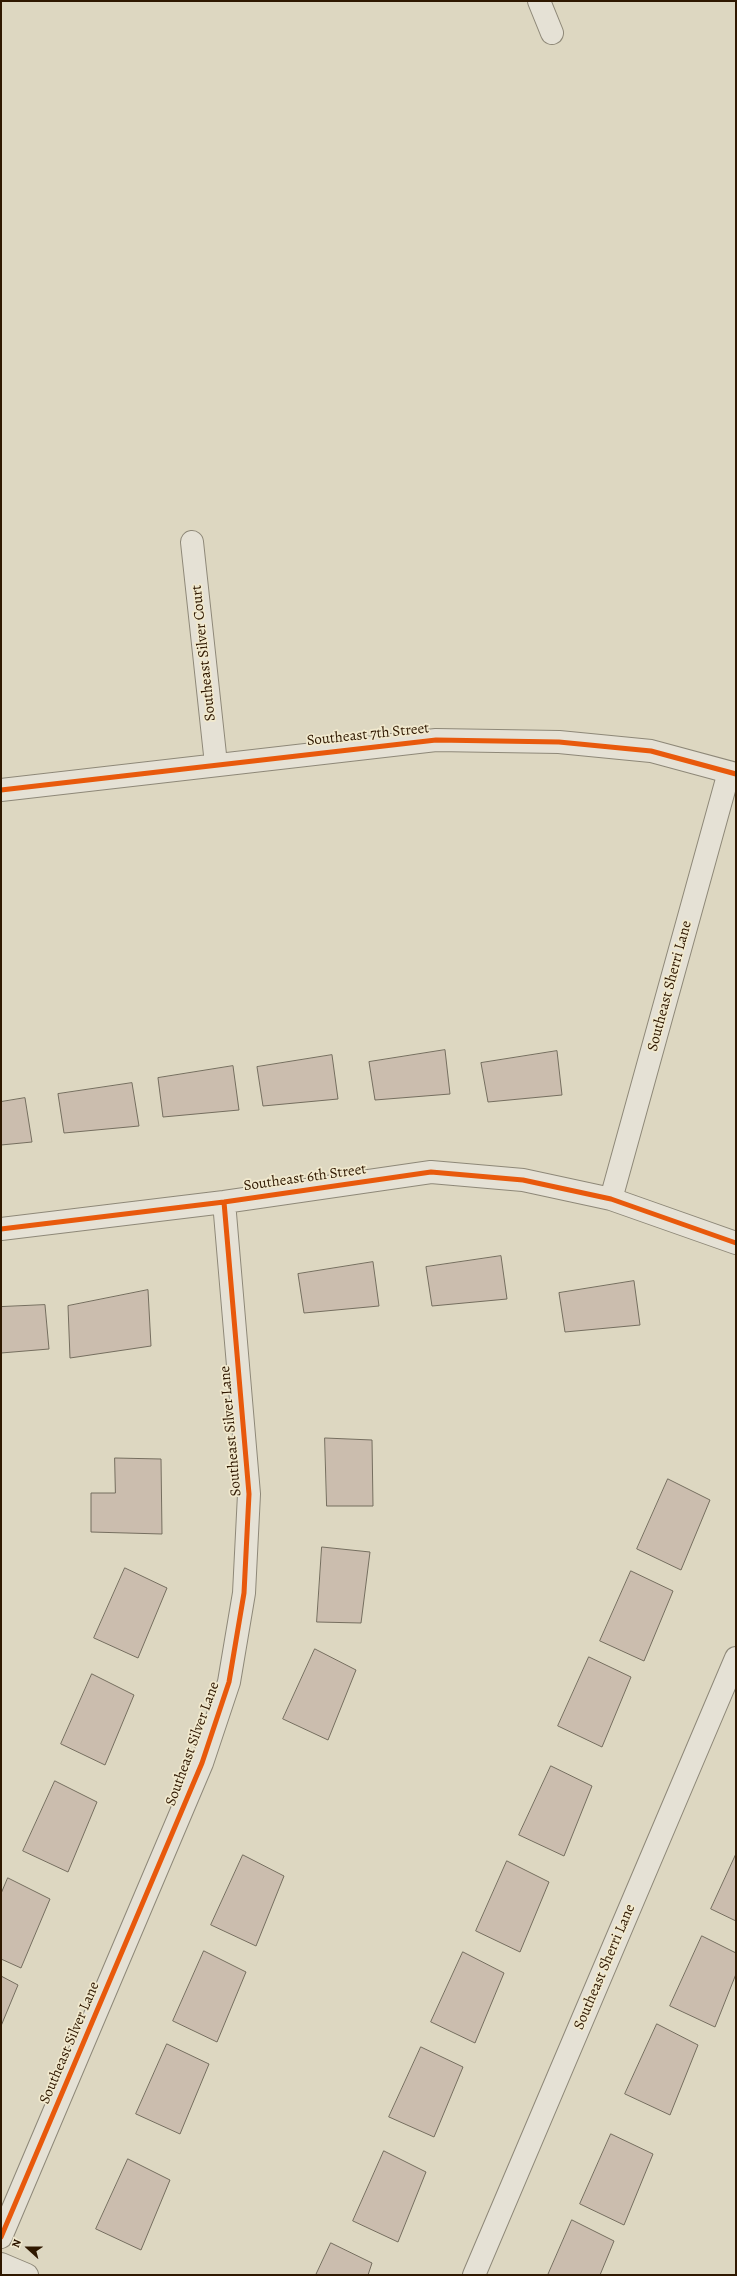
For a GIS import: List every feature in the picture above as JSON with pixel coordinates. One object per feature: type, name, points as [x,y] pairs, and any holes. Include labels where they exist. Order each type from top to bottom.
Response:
[{"type":"street","points":[[539,1],[552,33]]},
{"type":"street","name":"Southeast Silver Court","points":[[192,542],[216,764]]},
{"type":"street","name":"Southeast 7th Street","points":[[1,790],[216,764],[448,740],[559,742],[651,751],[732,773]]},
{"type":"street","name":"Southeast Sherri Lane","points":[[611,1199],[732,773]]},
{"type":"street","name":"Southeast 6th Street","points":[[1,1229],[224,1202],[431,1172],[524,1180],[611,1199],[736,1243]]},
{"type":"street","name":"Southeast Silver Lane","points":[[1,2237],[202,1763],[229,1682],[244,1593],[249,1494],[224,1202]]},
{"type":"street","name":"Southeast Sherri Lane","points":[[474,2275],[736,1658]]},
{"type":"street","points":[[1,2264],[27,2275]]},
{"type":"building","points":[[445,1050],[450,1094],[375,1100],[369,1062]]},
{"type":"building","points":[[557,1051],[562,1095],[488,1102],[481,1063]]},
{"type":"building","points":[[332,1055],[338,1099],[263,1106],[257,1067]]},
{"type":"building","points":[[233,1066],[239,1110],[163,1117],[158,1078]]},
{"type":"building","points":[[132,1083],[139,1126],[64,1133],[58,1094]]},
{"type":"building","points":[[25,1098],[32,1142],[1,1145],[1,1102]]},
{"type":"building","points":[[501,1256],[507,1299],[432,1306],[426,1267]]},
{"type":"building","points":[[373,1262],[379,1306],[304,1313],[298,1274]]},
{"type":"building","points":[[634,1281],[640,1325],[565,1332],[559,1293]]},
{"type":"building","points":[[148,1290],[151,1346],[70,1358],[68,1306]]},
{"type":"building","points":[[45,1305],[49,1349],[1,1353],[1,1307]]},
{"type":"building","points":[[325,1438],[372,1440],[373,1506],[327,1506]]},
{"type":"building","points":[[115,1458],[161,1459],[162,1534],[91,1532],[91,1493],[115,1493]]},
{"type":"building","points":[[668,1479],[710,1500],[681,1570],[637,1549]]},
{"type":"building","points":[[322,1547],[370,1552],[361,1623],[317,1622]]},
{"type":"building","points":[[125,1568],[167,1588],[138,1658],[94,1638]]},
{"type":"building","points":[[631,1571],[673,1591],[644,1661],[600,1641]]},
{"type":"building","points":[[315,1649],[356,1670],[328,1740],[283,1719]]},
{"type":"building","points":[[589,1657],[631,1677],[602,1747],[558,1726]]},
{"type":"building","points":[[92,1674],[134,1695],[105,1765],[61,1744]]},
{"type":"building","points":[[551,1766],[592,1786],[564,1856],[519,1835]]},
{"type":"building","points":[[55,1781],[97,1802],[68,1872],[23,1851]]},
{"type":"building","points":[[736,1854],[736,1921],[711,1909]]},
{"type":"building","points":[[243,1855],[284,1876],[256,1946],[211,1925]]},
{"type":"building","points":[[507,1861],[549,1882],[520,1952],[476,1931]]},
{"type":"building","points":[[8,1878],[50,1899],[21,1968],[1,1959],[1,1894]]},
{"type":"building","points":[[702,1936],[736,1953],[736,1974],[715,2027],[670,2006]]},
{"type":"building","points":[[204,1951],[246,1972],[217,2042],[173,2021]]},
{"type":"building","points":[[463,1952],[504,1973],[475,2043],[431,2022]]},
{"type":"building","points":[[1,1976],[18,1985],[1,2026]]},
{"type":"building","points":[[657,2024],[698,2045],[670,2115],[625,2094]]},
{"type":"building","points":[[167,2044],[209,2064],[180,2134],[136,2114]]},
{"type":"building","points":[[421,2047],[463,2067],[434,2137],[389,2117]]},
{"type":"building","points":[[611,2134],[653,2154],[624,2225],[580,2204]]},
{"type":"building","points":[[384,2151],[426,2172],[398,2242],[353,2221]]},
{"type":"building","points":[[128,2159],[170,2180],[141,2250],[96,2229]]},
{"type":"building","points":[[572,2220],[614,2241],[600,2275],[548,2275]]},
{"type":"building","points":[[331,2243],[372,2263],[368,2275],[316,2275]]},
{"type":"cycle path","points":[[1,790],[436,740],[559,742],[651,751],[736,774]]},
{"type":"cycle path","points":[[1,1229],[224,1202],[431,1172],[523,1180],[611,1199],[736,1243]]},
{"type":"cycle path","points":[[1,2237],[202,1763],[229,1682],[244,1593],[249,1494],[224,1202]]}]
